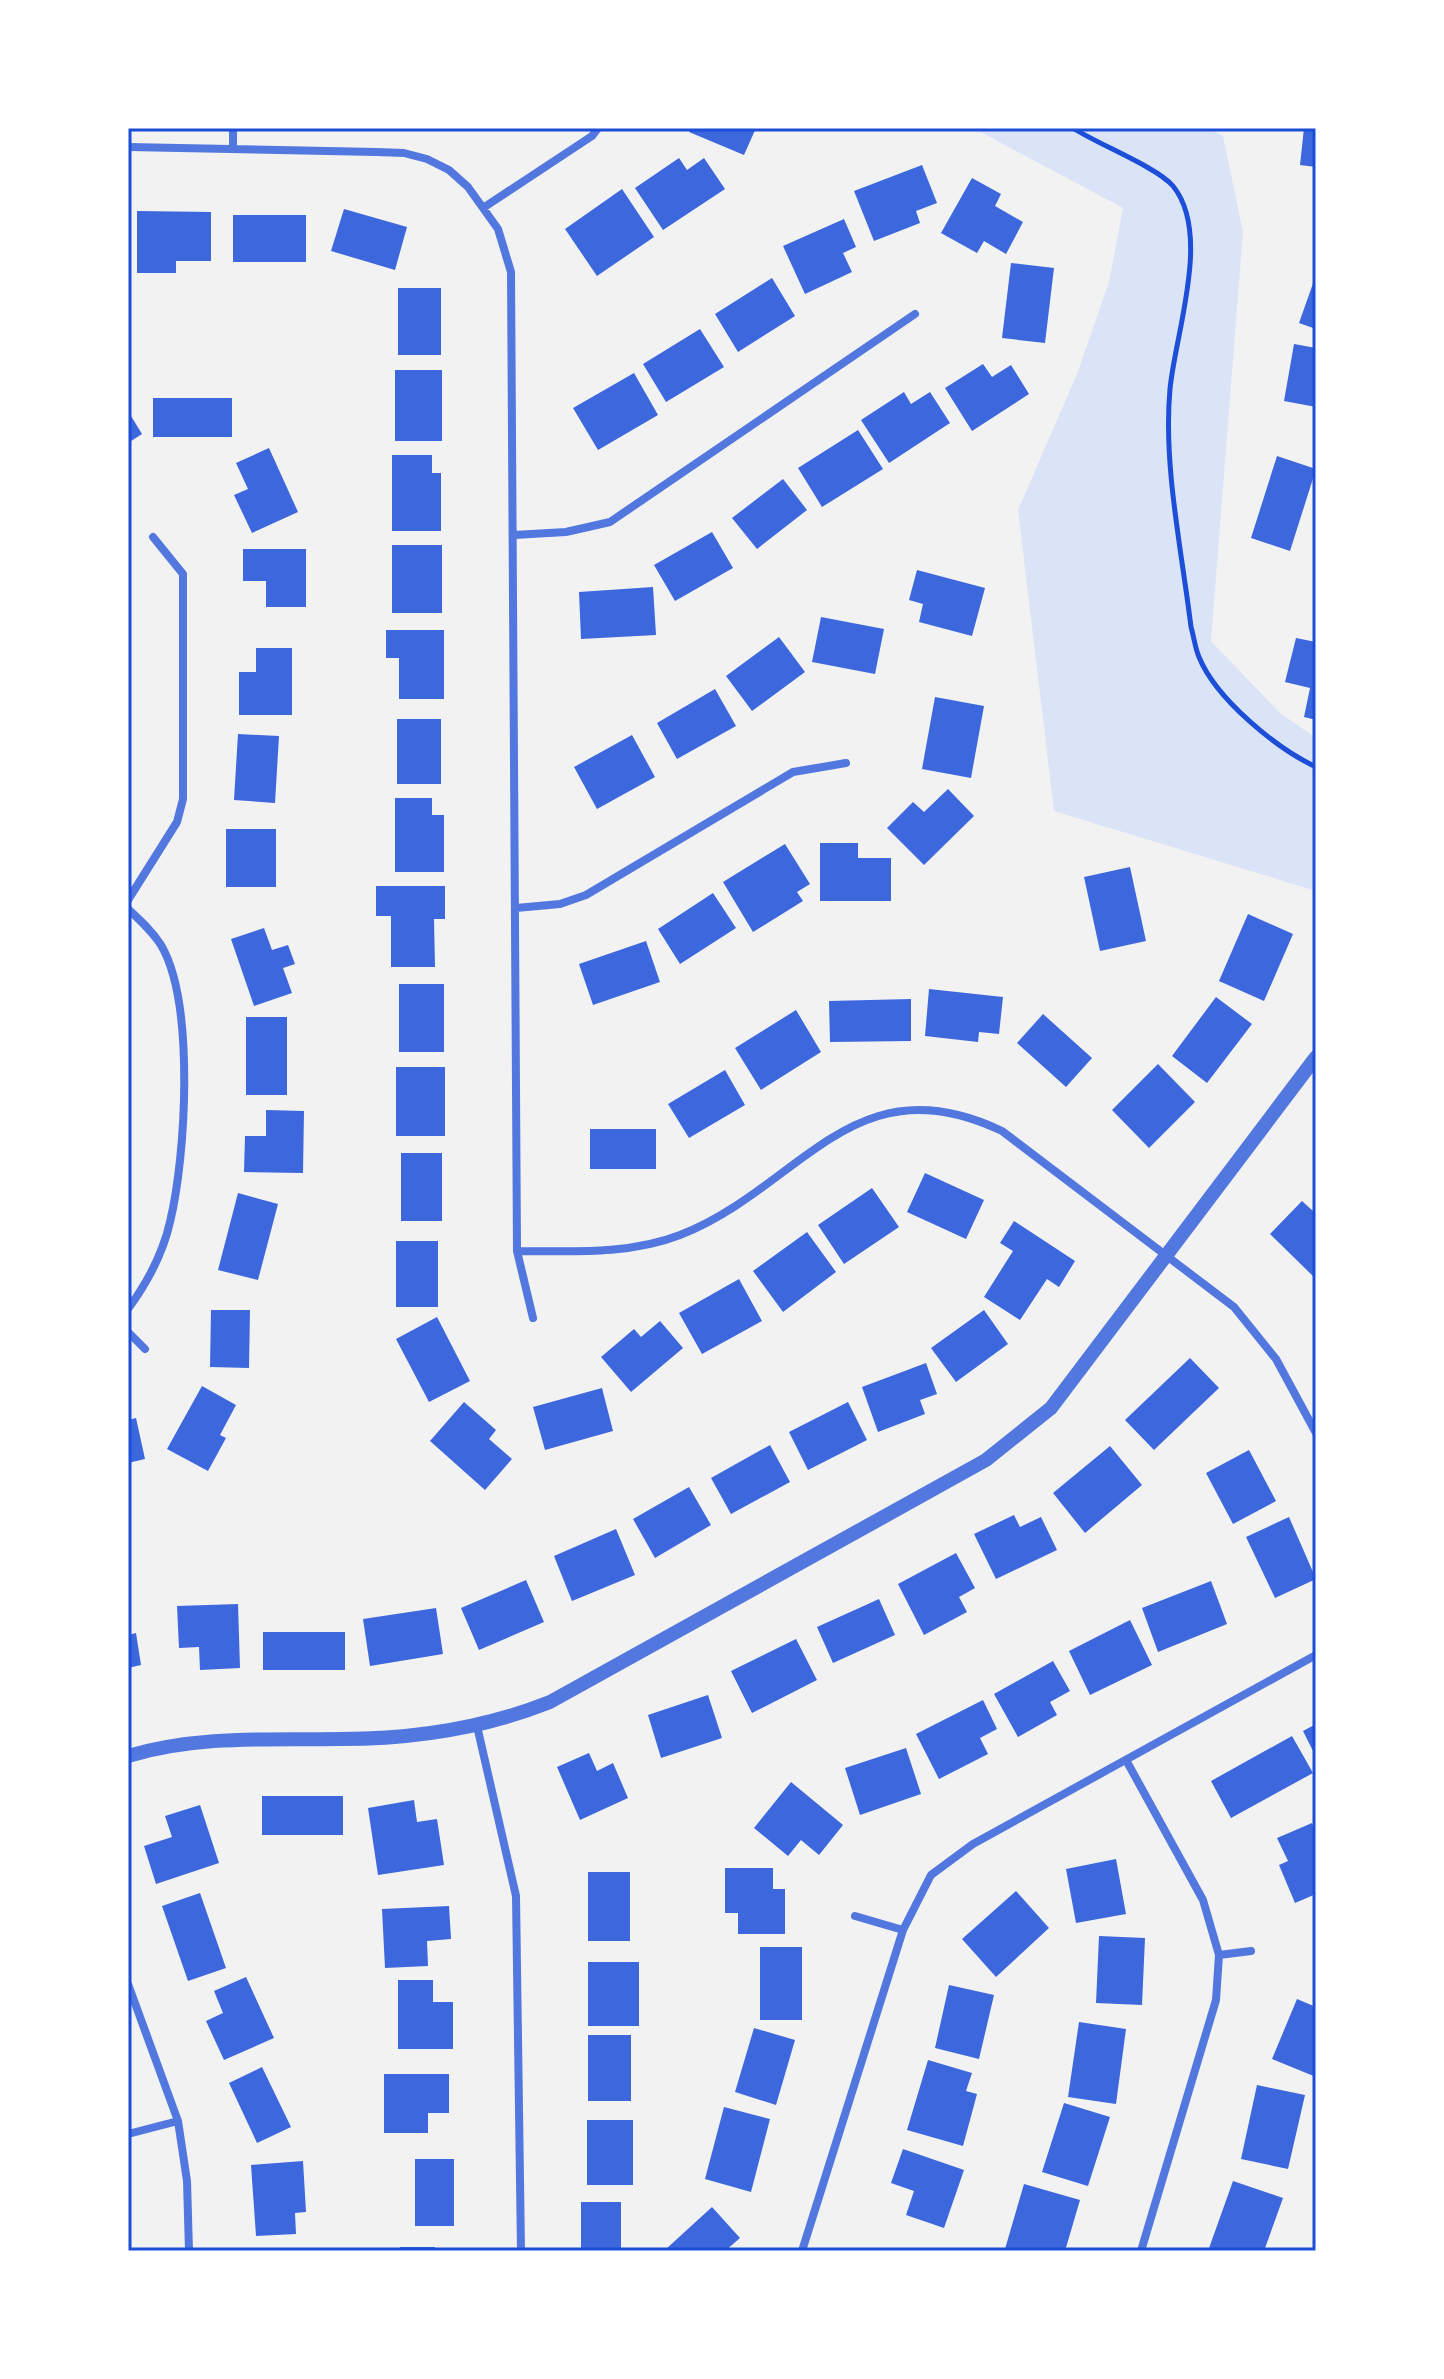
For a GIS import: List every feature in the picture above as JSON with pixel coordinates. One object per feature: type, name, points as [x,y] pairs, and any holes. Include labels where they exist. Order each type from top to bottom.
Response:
[{"type":"street","points":[[233,128],[233,147]]},
{"type":"street","points":[[483,208],[592,136],[598,128]]},
{"type":"street","points":[[128,147],[404,153],[449,170],[468,187],[498,229],[511,272],[517,1251],[533,1318]]},
{"type":"street","points":[[514,535],[566,532],[610,522],[915,314]]},
{"type":"street","points":[[128,900],[177,822],[183,799],[183,574],[153,537]]},
{"type":"street","points":[[516,908],[560,904],[586,895],[793,772],[846,763]]},
{"type":"street","points":[[128,909],[161,946],[179,994],[182,1139],[170,1224],[157,1261],[128,1309]]},
{"type":"street","points":[[128,1756],[216,1740],[403,1737],[477,1726],[550,1702],[986,1460],[1051,1408],[1316,1057]]},
{"type":"street","points":[[517,1251],[616,1250],[678,1236],[735,1208],[845,1128],[875,1116],[939,1109],[972,1116],[1002,1131],[1234,1307],[1276,1359],[1316,1433]]},
{"type":"street","points":[[128,1332],[145,1349]]},
{"type":"street","points":[[802,2251],[903,1930],[931,1875],[949,1861],[1316,1655]]},
{"type":"street","points":[[477,1726],[516,1896],[521,2251]]},
{"type":"street","points":[[1126,1760],[1203,1900],[1219,1955],[1216,2000],[1141,2251]]},
{"type":"street","points":[[855,1916],[903,1930]]},
{"type":"street","points":[[1219,1955],[1251,1951]]},
{"type":"street","points":[[128,1984],[178,2121],[187,2181],[189,2251]]},
{"type":"street","points":[[128,2134],[178,2121]]},
{"type":"path","points":[[1073,128],[1172,185],[1183,204],[1191,249],[1174,354],[1168,436],[1191,627],[1199,656],[1231,703],[1262,730],[1316,767]]},
{"type":"shaded area","points":[[973,128],[1208,128],[1223,136],[1243,232],[1211,641],[1280,713],[1316,738],[1316,891],[1054,811],[1018,510],[1077,374],[1109,282],[1123,208]]},
{"type":"building","points":[[691,128],[756,128],[744,155],[689,132]]},
{"type":"building","points":[[1304,128],[1316,128],[1316,167],[1300,165]]},
{"type":"building","points":[[679,158],[687,170],[704,158],[725,189],[663,230],[635,188]]},
{"type":"building","points":[[922,165],[937,203],[916,211],[920,223],[874,241],[854,191]]},
{"type":"building","points":[[972,178],[1001,194],[995,206],[1023,222],[1006,254],[984,241],[977,253],[941,233]]},
{"type":"building","points":[[622,189],[654,237],[597,276],[565,229]]},
{"type":"building","points":[[344,209],[407,227],[395,270],[331,251]]},
{"type":"building","points":[[137,211],[211,212],[211,261],[176,261],[176,273],[137,273]]},
{"type":"building","points":[[233,215],[306,215],[306,262],[233,262]]},
{"type":"building","points":[[844,219],[856,247],[843,253],[852,272],[805,294],[783,246]]},
{"type":"building","points":[[1011,263],[1054,268],[1045,343],[1002,338]]},
{"type":"building","points":[[1316,275],[1316,329],[1299,323]]},
{"type":"building","points":[[772,278],[795,316],[738,352],[715,314]]},
{"type":"building","points":[[398,288],[441,288],[441,355],[398,355]]},
{"type":"building","points":[[700,329],[724,367],[666,402],[643,364]]},
{"type":"building","points":[[1294,344],[1316,348],[1316,407],[1284,401]]},
{"type":"building","points":[[983,364],[992,377],[1011,365],[1029,394],[972,431],[945,388]]},
{"type":"building","points":[[395,370],[442,370],[442,441],[395,441]]},
{"type":"building","points":[[634,373],[658,415],[598,450],[573,408]]},
{"type":"building","points":[[904,392],[911,404],[930,392],[950,423],[889,463],[861,420]]},
{"type":"building","points":[[153,398],[232,398],[232,437],[153,437]]},
{"type":"building","points":[[128,411],[142,434],[128,443]]},
{"type":"building","points":[[858,430],[883,469],[822,507],[798,468]]},
{"type":"building","points":[[269,448],[298,512],[252,533],[234,495],[248,489],[236,463]]},
{"type":"building","points":[[392,455],[432,455],[432,473],[441,473],[441,531],[392,531]]},
{"type":"building","points":[[1277,456],[1316,469],[1290,551],[1251,538]]},
{"type":"building","points":[[783,479],[807,510],[757,549],[732,518]]},
{"type":"building","points":[[712,532],[733,568],[675,601],[654,565]]},
{"type":"building","points":[[392,545],[442,545],[442,613],[392,613]]},
{"type":"building","points":[[243,549],[306,549],[306,607],[266,607],[266,581],[243,581]]},
{"type":"building","points":[[917,570],[985,588],[972,636],[919,622],[923,604],[909,600]]},
{"type":"building","points":[[653,587],[656,635],[581,639],[579,592]]},
{"type":"building","points":[[821,617],[884,629],[875,674],[812,662]]},
{"type":"building","points":[[386,630],[444,630],[444,699],[399,699],[399,658],[386,658]]},
{"type":"building","points":[[779,637],[805,672],[752,711],[726,676]]},
{"type":"building","points":[[1296,638],[1316,642],[1316,720],[1304,717],[1310,688],[1285,682]]},
{"type":"building","points":[[256,648],[292,648],[292,715],[239,715],[239,672],[256,672]]},
{"type":"building","points":[[715,689],[736,726],[677,759],[657,723]]},
{"type":"building","points":[[935,697],[984,706],[971,778],[922,769]]},
{"type":"building","points":[[397,719],[441,719],[441,784],[397,784]]},
{"type":"building","points":[[238,734],[279,736],[275,803],[234,800]]},
{"type":"building","points":[[632,735],[655,777],[597,809],[574,767]]},
{"type":"building","points":[[948,789],[974,816],[924,865],[887,828],[913,802],[924,812]]},
{"type":"building","points":[[395,798],[432,798],[432,815],[444,815],[444,872],[395,872]]},
{"type":"building","points":[[226,829],[276,829],[276,887],[226,887]]},
{"type":"building","points":[[820,843],[858,843],[858,858],[891,858],[891,901],[820,901]]},
{"type":"building","points":[[785,844],[810,884],[797,892],[803,901],[753,932],[723,882]]},
{"type":"building","points":[[1130,867],[1146,941],[1100,951],[1084,877]]},
{"type":"building","points":[[376,886],[445,886],[445,919],[434,919],[435,967],[391,967],[391,916],[376,916]]},
{"type":"building","points":[[713,893],[736,928],[680,964],[658,929]]},
{"type":"building","points":[[1248,914],[1293,934],[1264,1001],[1219,981]]},
{"type":"building","points":[[264,928],[272,950],[288,945],[295,964],[283,968],[292,993],[254,1006],[231,939]]},
{"type":"building","points":[[646,941],[660,982],[593,1005],[579,964]]},
{"type":"building","points":[[399,984],[444,984],[444,1052],[399,1052]]},
{"type":"building","points":[[929,989],[1003,997],[999,1034],[979,1032],[978,1042],[925,1036]]},
{"type":"building","points":[[1216,997],[1252,1024],[1207,1083],[1172,1056]]},
{"type":"building","points":[[911,999],[911,1041],[830,1042],[829,1001]]},
{"type":"building","points":[[796,1010],[821,1052],[761,1090],[735,1048]]},
{"type":"building","points":[[1043,1014],[1092,1058],[1066,1087],[1017,1043]]},
{"type":"building","points":[[246,1017],[287,1017],[287,1095],[246,1095]]},
{"type":"building","points":[[1158,1064],[1195,1102],[1149,1148],[1112,1110]]},
{"type":"building","points":[[396,1067],[445,1067],[445,1136],[396,1136]]},
{"type":"building","points":[[725,1070],[745,1105],[689,1138],[668,1104]]},
{"type":"building","points":[[266,1110],[304,1111],[303,1173],[244,1172],[245,1136],[266,1136]]},
{"type":"building","points":[[590,1129],[656,1129],[656,1169],[590,1169]]},
{"type":"building","points":[[401,1153],[442,1153],[442,1221],[401,1221]]},
{"type":"building","points":[[925,1173],[984,1200],[966,1239],[907,1212]]},
{"type":"building","points":[[872,1188],[899,1227],[844,1264],[818,1225]]},
{"type":"building","points":[[238,1193],[278,1204],[258,1280],[218,1270]]},
{"type":"building","points":[[1302,1201],[1313,1211],[1316,1208],[1316,1279],[1270,1234]]},
{"type":"building","points":[[1014,1221],[1075,1261],[1059,1287],[1047,1279],[1020,1320],[984,1297],[1013,1251],[1000,1243]]},
{"type":"building","points":[[807,1232],[836,1272],[783,1312],[753,1271]]},
{"type":"building","points":[[396,1241],[438,1241],[438,1307],[396,1307]]},
{"type":"building","points":[[739,1279],[762,1321],[702,1354],[679,1313]]},
{"type":"building","points":[[211,1310],[250,1310],[249,1368],[210,1367]]},
{"type":"building","points":[[984,1310],[1008,1344],[956,1382],[931,1348]]},
{"type":"building","points":[[437,1317],[470,1381],[429,1402],[396,1339]]},
{"type":"building","points":[[660,1321],[683,1348],[631,1392],[601,1357],[634,1329],[641,1337]]},
{"type":"building","points":[[1190,1358],[1219,1388],[1154,1450],[1125,1420]]},
{"type":"building","points":[[926,1363],[937,1394],[920,1400],[925,1414],[878,1432],[862,1387]]},
{"type":"building","points":[[202,1386],[236,1405],[220,1435],[226,1438],[208,1471],[167,1449]]},
{"type":"building","points":[[602,1388],[613,1431],[545,1450],[533,1407]]},
{"type":"building","points":[[464,1402],[496,1430],[489,1439],[512,1459],[485,1490],[430,1441]]},
{"type":"building","points":[[848,1402],[867,1440],[808,1470],[789,1432]]},
{"type":"building","points":[[136,1418],[145,1459],[128,1463],[128,1420]]},
{"type":"building","points":[[770,1445],[790,1482],[731,1514],[711,1478]]},
{"type":"building","points":[[1110,1446],[1142,1485],[1085,1533],[1053,1493]]},
{"type":"building","points":[[1249,1450],[1276,1501],[1233,1524],[1206,1473]]},
{"type":"building","points":[[689,1487],[711,1525],[655,1558],[633,1519]]},
{"type":"building","points":[[1014,1515],[1020,1527],[1041,1517],[1057,1550],[996,1579],[974,1534]]},
{"type":"building","points":[[1289,1517],[1316,1579],[1275,1598],[1246,1537]]},
{"type":"building","points":[[616,1529],[635,1575],[572,1601],[554,1556]]},
{"type":"building","points":[[956,1553],[975,1588],[959,1597],[967,1612],[924,1635],[898,1584]]},
{"type":"building","points":[[526,1580],[544,1622],[479,1650],[461,1608]]},
{"type":"building","points":[[1211,1581],[1227,1624],[1158,1652],[1142,1608]]},
{"type":"building","points":[[879,1599],[895,1635],[833,1663],[817,1627]]},
{"type":"building","points":[[238,1604],[240,1668],[200,1670],[199,1647],[179,1648],[177,1606]]},
{"type":"building","points":[[436,1608],[443,1654],[370,1666],[363,1619]]},
{"type":"building","points":[[1130,1620],[1152,1665],[1090,1695],[1069,1651]]},
{"type":"building","points":[[263,1632],[345,1632],[345,1670],[263,1670]]},
{"type":"building","points":[[136,1633],[141,1665],[128,1668],[128,1635]]},
{"type":"building","points":[[796,1639],[817,1680],[752,1713],[731,1671]]},
{"type":"building","points":[[1053,1661],[1070,1691],[1050,1702],[1057,1715],[1018,1737],[994,1694]]},
{"type":"building","points":[[708,1695],[722,1738],[661,1758],[648,1715]]},
{"type":"building","points":[[983,1700],[997,1729],[980,1738],[988,1754],[939,1779],[916,1734]]},
{"type":"building","points":[[1316,1724],[1316,1757],[1303,1731]]},
{"type":"building","points":[[1292,1736],[1313,1773],[1231,1818],[1211,1781]]},
{"type":"building","points":[[906,1748],[921,1794],[860,1815],[845,1768]]},
{"type":"building","points":[[589,1753],[597,1771],[613,1763],[628,1798],[580,1820],[557,1767]]},
{"type":"building","points":[[791,1782],[843,1825],[819,1855],[801,1840],[788,1856],[754,1828]]},
{"type":"building","points":[[262,1796],[343,1796],[343,1835],[262,1835]]},
{"type":"building","points":[[414,1800],[417,1822],[437,1819],[444,1865],[378,1875],[368,1808]]},
{"type":"building","points":[[200,1805],[219,1863],[156,1884],[144,1846],[172,1837],[165,1816]]},
{"type":"building","points":[[1312,1823],[1316,1833],[1316,1894],[1295,1903],[1279,1865],[1288,1861],[1277,1838]]},
{"type":"building","points":[[1116,1859],[1126,1914],[1076,1923],[1066,1869]]},
{"type":"building","points":[[725,1868],[773,1868],[773,1889],[785,1889],[785,1934],[738,1934],[738,1913],[725,1913]]},
{"type":"building","points":[[588,1872],[630,1872],[630,1941],[588,1941]]},
{"type":"building","points":[[1016,1891],[1049,1928],[996,1977],[962,1939]]},
{"type":"building","points":[[200,1893],[226,1968],[188,1981],[162,1906]]},
{"type":"building","points":[[449,1906],[451,1939],[427,1941],[428,1966],[385,1968],[382,1909]]},
{"type":"building","points":[[1099,1936],[1145,1938],[1142,2005],[1096,2003]]},
{"type":"building","points":[[760,1947],[802,1947],[802,2020],[760,2020]]},
{"type":"building","points":[[588,1962],[639,1962],[639,2026],[588,2026]]},
{"type":"building","points":[[246,1977],[274,2038],[224,2060],[206,2021],[223,2013],[214,1991]]},
{"type":"building","points":[[398,1980],[433,1980],[433,2002],[453,2002],[453,2049],[398,2049]]},
{"type":"building","points":[[949,1985],[994,1995],[979,2059],[935,2048]]},
{"type":"building","points":[[1297,1999],[1316,2007],[1316,2077],[1272,2059]]},
{"type":"building","points":[[1079,2022],[1126,2029],[1116,2104],[1068,2097]]},
{"type":"building","points":[[754,2028],[795,2040],[776,2105],[735,2092]]},
{"type":"building","points":[[588,2035],[631,2035],[631,2101],[588,2101]]},
{"type":"building","points":[[928,2060],[972,2073],[966,2091],[977,2094],[963,2146],[907,2130]]},
{"type":"building","points":[[262,2067],[291,2127],[257,2143],[229,2083]]},
{"type":"building","points":[[384,2074],[449,2074],[449,2113],[428,2113],[428,2133],[384,2133]]},
{"type":"building","points":[[1257,2085],[1305,2095],[1288,2169],[1241,2159]]},
{"type":"building","points":[[1064,2103],[1110,2117],[1088,2186],[1042,2172]]},
{"type":"building","points":[[724,2107],[770,2119],[751,2192],[705,2179]]},
{"type":"building","points":[[587,2120],[633,2120],[633,2185],[587,2185]]},
{"type":"building","points":[[903,2149],[964,2170],[944,2228],[906,2215],[914,2191],[891,2183]]},
{"type":"building","points":[[415,2159],[454,2159],[454,2226],[415,2226]]},
{"type":"building","points":[[303,2161],[306,2212],[295,2213],[296,2234],[256,2236],[251,2165]]},
{"type":"building","points":[[1233,2181],[1283,2198],[1264,2251],[1208,2251]]},
{"type":"building","points":[[1024,2184],[1080,2200],[1065,2251],[1005,2249]]},
{"type":"building","points":[[581,2202],[621,2202],[621,2251],[581,2251]]},
{"type":"building","points":[[712,2207],[740,2238],[725,2251],[666,2249]]},
{"type":"building","points":[[400,2247],[435,2247],[435,2251],[400,2251]]}]
